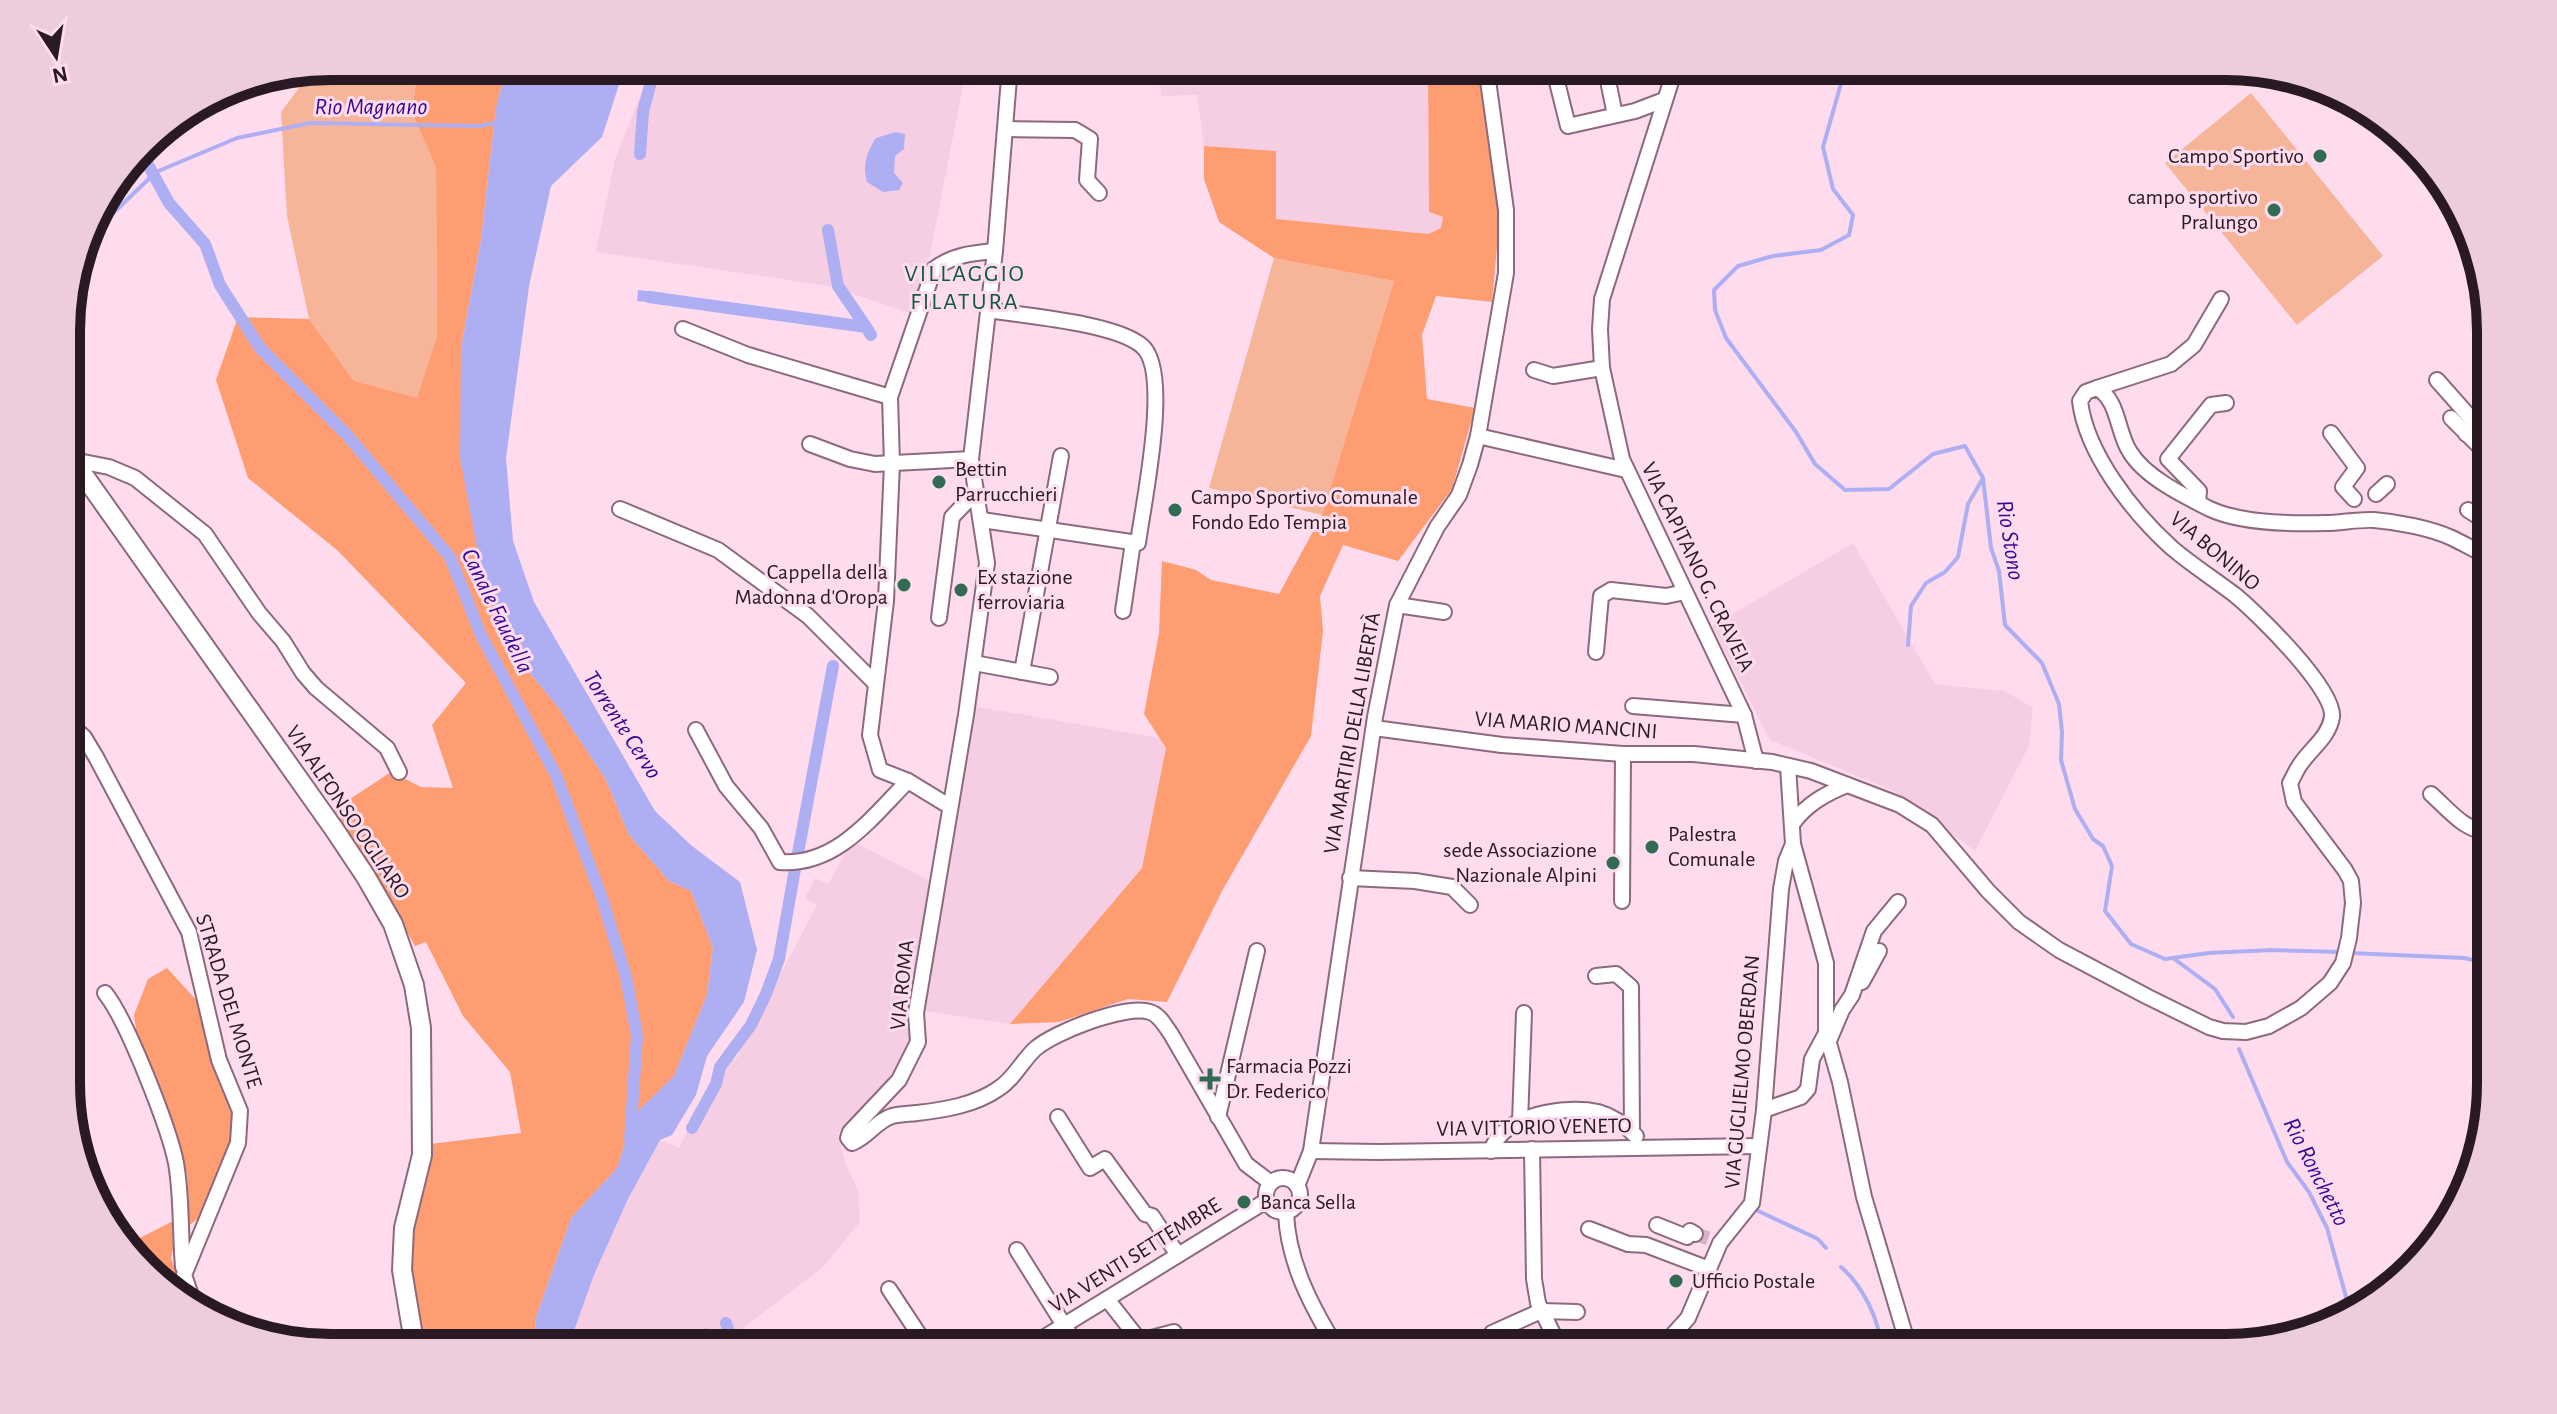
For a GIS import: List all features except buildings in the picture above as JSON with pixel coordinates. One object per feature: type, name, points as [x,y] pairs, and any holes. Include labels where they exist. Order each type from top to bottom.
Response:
[{"type":"main road","name":"VIA ALFONSO OGLIARO","points":[[81,471],[366,877],[393,924],[414,985],[421,1028],[422,1155],[404,1228],[402,1270],[413,1334]]},
{"type":"street","name":"VIA ROMA","points":[[1009,80],[995,251],[971,459],[987,563],[970,691],[916,1013],[918,1042],[899,1080],[850,1132],[848,1138],[852,1143],[861,1140],[873,1127],[891,1116],[950,1109],[985,1096],[998,1089],[1044,1042],[1110,1015],[1151,1012],[1161,1019],[1246,1164],[1271,1183]]},
{"type":"street","name":"VIA MARTIRI DELLA LIBERTÀ","points":[[1297,1186],[1311,1151],[1350,878],[1397,605],[1437,527],[1459,495],[1478,436],[1506,273],[1506,210],[1488,80]]},
{"type":"street","points":[[1556,80],[1568,126],[1664,100]]},
{"type":"street","points":[[1608,80],[1615,115]]},
{"type":"street","name":"VIA CAPITANO G. CRAVEIA","points":[[1671,80],[1602,299],[1602,368],[1626,470],[1744,715],[1756,761]]},
{"type":"street","points":[[1007,129],[1075,130],[1090,139],[1087,180],[1099,193]]},
{"type":"street","points":[[949,806],[908,781],[880,770],[870,735],[886,601],[892,464],[890,397],[934,269],[967,253],[995,251]]},
{"type":"street","points":[[2097,388],[2171,364],[2194,345],[2221,299]]},
{"type":"street","points":[[982,520],[1138,543],[1156,407],[1152,357],[1141,345],[1113,331],[988,310]]},
{"type":"street","points":[[683,329],[748,355],[890,397]]},
{"type":"street","points":[[1534,370],[1553,376],[1602,368]]},
{"type":"street","points":[[2437,380],[2476,424],[2466,434]]},
{"type":"street","name":"VIA BONINO","points":[[1847,785],[1900,805],[1932,825],[2019,922],[2059,950],[2209,1027],[2246,1032],[2269,1026],[2301,1008],[2330,983],[2343,963],[2349,938],[2353,903],[2351,881],[2294,802],[2290,783],[2301,763],[2328,731],[2333,713],[2323,690],[2290,648],[2238,598],[2172,548],[2143,519],[2118,487],[2082,419],[2080,401],[2086,392],[2097,388],[2104,392],[2112,404],[2130,454],[2152,474],[2212,510],[2246,519],[2325,523],[2370,502],[2477,551]]},
{"type":"street","points":[[2198,502],[2199,491],[2168,459],[2211,405],[2226,403]]},
{"type":"street","points":[[2451,418],[2477,445]]},
{"type":"street","points":[[2331,433],[2357,468],[2343,487],[2370,502]]},
{"type":"street","points":[[1478,436],[1626,470]]},
{"type":"street","points":[[810,444],[850,459],[875,464],[971,459]]},
{"type":"street","points":[[1022,672],[1061,456]]},
{"type":"street","points":[[81,459],[135,478],[205,534],[303,673],[316,688],[387,748],[399,772]]},
{"type":"street","points":[[939,618],[952,517],[975,493]]},
{"type":"street","points":[[620,509],[729,557],[808,616],[875,683]]},
{"type":"street","points":[[2468,510],[2477,516]]},
{"type":"street","points":[[1123,611],[1133,542]]},
{"type":"street","points":[[1596,652],[1601,596],[1611,590],[1666,596],[1685,592]]},
{"type":"street","points":[[1397,605],[1444,612]]},
{"type":"street","points":[[974,663],[1050,677]]},
{"type":"street","points":[[1633,706],[1744,715]]},
{"type":"street","name":"VIA MARIO MANCINI","points":[[1374,728],[1502,745],[1623,754],[1694,754],[1756,761]]},
{"type":"street","points":[[696,730],[726,786],[761,828],[780,862],[795,863],[826,852],[852,837],[879,814],[908,781]]},
{"type":"street","name":"STRADA DEL MONTE","points":[[80,734],[96,757],[189,932],[219,1060],[240,1111],[238,1143],[184,1275]]},
{"type":"street","points":[[1622,901],[1623,754]]},
{"type":"street","points":[[1756,761],[1811,771],[1847,785]]},
{"type":"street","name":"VIA GUGLIELMO OBERDAN","points":[[1674,1333],[1688,1318],[1709,1269],[1716,1242],[1752,1203],[1764,1110],[1781,889],[1793,844],[1788,766]]},
{"type":"street","points":[[1793,823],[1802,810],[1824,794],[1847,785]]},
{"type":"street","points":[[2431,794],[2472,829],[2477,830]]},
{"type":"street","points":[[1793,844],[1826,963],[1827,1038],[1840,1082],[1864,1197],[1905,1333]]},
{"type":"street","points":[[1350,878],[1415,881],[1452,887],[1470,905]]},
{"type":"street","points":[[1852,995],[1874,931],[1898,902]]},
{"type":"street","points":[[1218,1117],[1257,951]]},
{"type":"street","points":[[1764,1110],[1801,1097],[1808,1089],[1812,1059],[1879,951]]},
{"type":"street","points":[[1596,976],[1616,974],[1631,987],[1632,1132]]},
{"type":"street","points":[[105,993],[114,1003],[132,1045],[175,1160],[180,1192],[184,1275],[189,1291]]},
{"type":"street","points":[[1520,1122],[1524,1013]]},
{"type":"street","points":[[1491,1151],[1494,1143],[1520,1122],[1535,1115],[1578,1110],[1600,1113],[1617,1120],[1645,1146]]},
{"type":"street","points":[[1058,1117],[1090,1168],[1105,1159],[1145,1214],[1152,1216],[1178,1255]]},
{"type":"street","name":"VIA VITTORIO VENETO","points":[[1311,1151],[1758,1146]]},
{"type":"street","points":[[1532,1149],[1534,1279],[1541,1311],[1552,1333]]},
{"type":"street","points":[[1281,1178],[1297,1186],[1299,1202],[1286,1213],[1274,1211],[1266,1201],[1266,1192],[1271,1183],[1281,1178]]},
{"type":"street","name":"VIA VENTI SETTEMBRE","points":[[1050,1334],[1266,1201]]},
{"type":"street","points":[[1286,1213],[1287,1238],[1293,1258],[1311,1302],[1329,1333]]},
{"type":"street","points":[[1657,1225],[1687,1237],[1690,1231],[1695,1234]]},
{"type":"street","points":[[1589,1229],[1628,1244],[1646,1245],[1709,1269]]},
{"type":"street","points":[[1017,1250],[1070,1334]]},
{"type":"street","points":[[889,1289],[919,1334]]},
{"type":"street","points":[[1107,1299],[1134,1334]]},
{"type":"street","points":[[1492,1333],[1541,1311],[1577,1312]]},
{"type":"street","points":[[1168,1334],[1174,1332]]},
{"type":"shaded area","points":[[416,80],[412,112],[436,166],[437,336],[417,399],[354,381],[309,319],[287,216],[281,112],[304,82]]},
{"type":"shaded area","points":[[416,80],[503,80],[496,108],[481,240],[461,348],[514,654],[558,707],[605,778],[629,835],[669,881],[691,891],[713,948],[707,995],[674,1076],[634,1115],[617,1168],[571,1218],[536,1317],[534,1334],[421,1334],[410,1270],[412,1232],[430,1144],[521,1133],[510,1072],[463,1016],[426,942],[415,946],[332,811],[391,772],[421,787],[453,788],[432,725],[466,683],[337,550],[248,478],[216,380],[238,317],[309,319],[354,381],[417,398],[437,336],[436,167],[412,112]]},
{"type":"shaded area","points":[[964,80],[927,269],[912,314],[829,286],[596,252],[615,159],[646,81]]},
{"type":"shaded area","points":[[1160,80],[1428,80],[1429,212],[1443,217],[1441,228],[1427,234],[1276,219],[1276,152],[1204,146],[1197,95],[1161,96]]},
{"type":"shaded area","points":[[1428,80],[1480,80],[1500,215],[1492,302],[1436,296],[1422,335],[1427,399],[1475,408],[1452,489],[1398,561],[1343,545],[1320,596],[1323,631],[1311,736],[1222,891],[1167,1002],[1128,999],[1059,1022],[1010,1024],[1142,868],[1166,748],[1144,714],[1159,633],[1162,561],[1196,570],[1211,580],[1279,594],[1322,515],[1394,281],[1274,258],[1219,222],[1204,179],[1204,146],[1276,151],[1276,219],[1428,234],[1441,228],[1443,217],[1429,212]]},
{"type":"shaded area","name":"campo sportivo Pralungo","points":[[2251,93],[2383,256],[2297,325],[2165,163]]},
{"type":"shaded area","points":[[1274,258],[1394,281],[1322,515],[1209,488]]},
{"type":"shaded area","points":[[1853,543],[1935,684],[2005,691],[2033,708],[2029,746],[1975,851],[1894,791],[1770,740],[1712,626]]},
{"type":"shaded area","points":[[967,705],[1161,738],[1166,748],[1142,868],[1010,1024],[923,1011],[908,1057],[838,1135],[845,1162],[858,1191],[860,1222],[823,1267],[736,1334],[712,1334],[705,1328],[698,1334],[576,1334],[594,1276],[628,1199],[660,1140],[679,1148],[726,1056],[736,1059],[817,905],[805,898],[815,878],[828,884],[852,841],[932,882]]},
{"type":"shaded area","points":[[167,968],[198,1002],[234,1109],[233,1142],[201,1216],[176,1236],[171,1258],[180,1283],[135,1240],[189,1209],[187,1174],[156,1081],[138,1044],[134,1015],[148,979]]},
{"type":"shaded area","points":[[705,1328],[712,1334],[698,1334]]},
{"type":"water","points":[[503,80],[620,80],[602,137],[551,186],[529,286],[506,458],[513,541],[534,602],[655,811],[692,846],[740,882],[757,950],[744,1002],[707,1056],[696,1095],[672,1135],[660,1140],[628,1199],[594,1275],[573,1334],[534,1334],[536,1317],[571,1218],[617,1168],[634,1115],[674,1076],[707,995],[713,948],[691,891],[669,881],[629,835],[605,778],[558,707],[514,654],[484,584],[460,458],[461,348],[481,240],[496,108]]},
{"type":"water","points":[[896,132],[905,134],[904,149],[895,156],[894,173],[903,183],[899,190],[883,192],[867,182],[866,159],[876,138]]},
{"type":"water","points":[[638,290],[665,293],[664,304],[637,301]]},
{"type":"waterway","points":[[640,154],[643,112],[651,80]]},
{"type":"waterway","name":"Rio Stono","points":[[1842,80],[1823,147],[1833,189],[1853,215],[1849,235],[1821,250],[1773,256],[1738,266],[1714,290],[1715,310],[1726,338],[1796,432],[1815,464],[1845,490],[1889,489],[1933,454],[1965,446],[1983,478],[1991,548],[1999,571],[2005,625],[2042,663],[2059,704],[2061,760],[2075,809],[2093,839],[2103,846],[2112,866],[2105,911],[2131,944],[2165,959],[2272,950],[2341,952]]},
{"type":"waterway","name":"Rio Magnano","points":[[89,265],[108,218],[156,172],[237,138],[310,123],[479,126],[496,123]]},
{"type":"waterway","name":"Canale Faudella","points":[[146,161],[169,203],[205,244],[220,285],[260,348],[347,435],[450,557],[481,635],[556,775],[602,898],[626,977],[637,1035],[630,1140]]},
{"type":"waterway","points":[[828,230],[838,286],[866,327]]},
{"type":"waterway","points":[[649,297],[866,327],[871,335]]},
{"type":"waterway","name":"Rio Magnano","points":[[81,368],[81,378]]},
{"type":"waterway","points":[[1908,645],[1911,606],[1926,583],[1945,572],[1958,557],[1968,504],[1982,480]]},
{"type":"waterway","points":[[798,853],[833,666]]},
{"type":"waterway","points":[[692,1128],[716,1084],[720,1067],[751,1025],[766,994],[779,959],[795,869]]},
{"type":"waterway","name":"Rio Stono","points":[[2350,953],[2477,961]]},
{"type":"waterway","name":"Rio Ronchetto","points":[[2173,958],[2215,989],[2233,1017]]},
{"type":"waterway","name":"Rio Ronchetto","points":[[2239,1049],[2287,1162],[2309,1192],[2327,1228],[2347,1302]]},
{"type":"waterway","points":[[1754,1209],[1818,1239],[1826,1248]]},
{"type":"waterway","points":[[1841,1267],[1856,1283],[1879,1333]]},
{"type":"waterway","points":[[726,1323],[729,1334]]},
{"type":"tunnel","points":[[1695,1234],[1713,1240]]},
{"type":"place","name":"Campo Sportivo","points":[[2320,156]]},
{"type":"place","name":"campo sportivo Pralungo","points":[[2274,210]]},
{"type":"place","name":"Bettin Parrucchieri","points":[[939,482]]},
{"type":"place","name":"Campo Sportivo Comunale Fondo Edo Tempia","points":[[1175,510]]},
{"type":"place","name":"Cappella della Madonna d'Oropa","points":[[904,585]]},
{"type":"place","name":"Ex stazione ferroviaria","points":[[961,590]]},
{"type":"place","name":"Palestra Comunale","points":[[1652,847]]},
{"type":"place","name":"sede Associazione Nazionale Alpini","points":[[1613,863]]},
{"type":"place","name":"Farmacia Pozzi Dr. Federico","points":[[1210,1079]]},
{"type":"place","name":"Banca Sella","points":[[1244,1202]]},
{"type":"place","name":"Ufficio Postale","points":[[1676,1281]]},
{"type":"district","name":"VILLAGGIO FILATURA","points":[[965,288]]},
{"type":"water label","name":"Torrente Cervo","points":[[622,725]]}]
